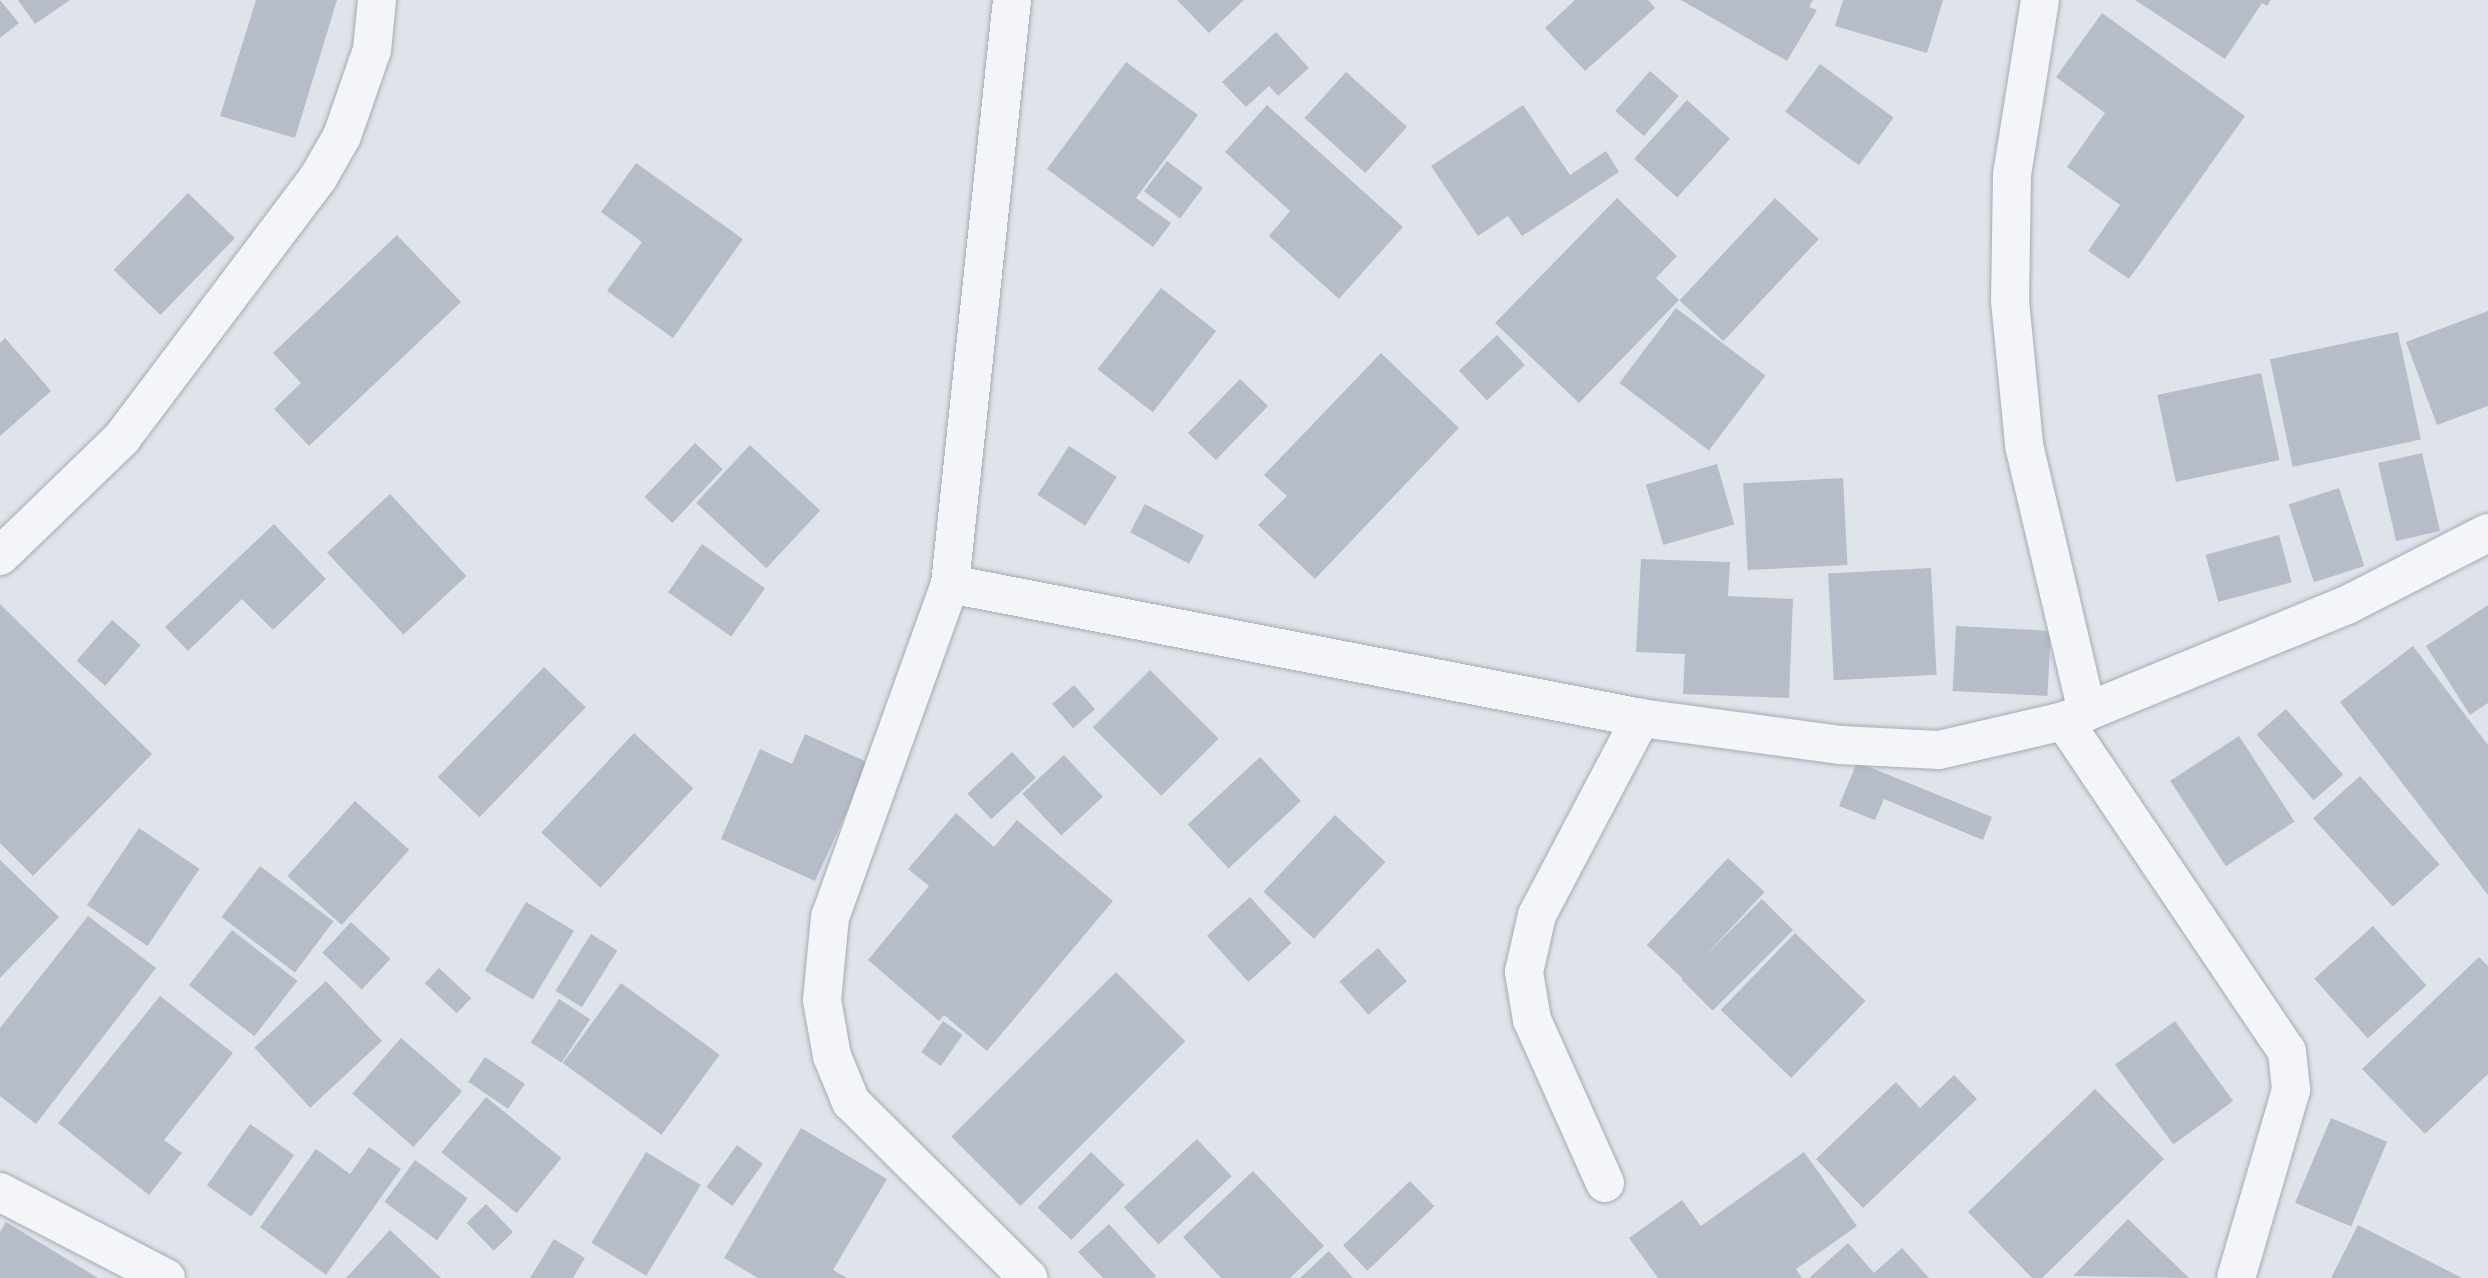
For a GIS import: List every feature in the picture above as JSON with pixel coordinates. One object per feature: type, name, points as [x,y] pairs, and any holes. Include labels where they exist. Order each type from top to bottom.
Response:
[{"type":"street","points":[[0,556],[122,438],[318,178],[342,136],[372,50],[377,0]]},
{"type":"street","points":[[1012,0],[950,584],[830,917],[822,1000],[832,1056],[850,1102],[1028,1278]]},
{"type":"street","points":[[2040,0],[2012,175],[2010,301],[2024,445],[2075,716],[2287,1051],[2291,1090],[2236,1278]]},
{"type":"street","points":[[950,584],[1641,718],[1841,745],[1939,750],[2075,716],[2347,605],[2488,533]]},
{"type":"street","points":[[1605,1182],[1532,1020],[1524,972],[1537,915],[1641,718]]},
{"type":"street","points":[[0,1192],[166,1278]]},
{"type":"building","points":[[0,0],[19,23],[0,38]]},
{"type":"building","points":[[18,0],[70,0],[35,24]]},
{"type":"building","points":[[256,0],[337,0],[295,138],[220,116]]},
{"type":"building","points":[[1177,0],[1244,0],[1209,33]]},
{"type":"building","points":[[1575,0],[1648,0],[1655,8],[1585,71],[1545,28]]},
{"type":"building","points":[[1681,0],[1813,0],[1809,7],[1817,10],[1787,61]]},
{"type":"building","points":[[1843,0],[1943,0],[1927,53],[1835,26]]},
{"type":"building","points":[[2135,0],[2271,0],[2267,6],[2262,3],[2225,59]]},
{"type":"building","points":[[2102,13],[2245,116],[2129,279],[2088,251],[2120,205],[2067,167],[2105,113],[2056,77]]},
{"type":"building","points":[[1276,32],[1309,68],[1278,96],[1269,86],[1246,107],[1222,82]]},
{"type":"building","points":[[1126,62],[1198,115],[1136,198],[1171,223],[1153,247],[1047,169]]},
{"type":"building","points":[[1820,64],[1894,117],[1859,165],[1785,112]]},
{"type":"building","points":[[1650,71],[1679,96],[1644,136],[1615,111]]},
{"type":"building","points":[[1346,72],[1407,127],[1365,173],[1305,118]]},
{"type":"building","points":[[1687,100],[1730,139],[1677,198],[1634,159]]},
{"type":"building","points":[[1267,105],[1403,227],[1339,299],[1269,236],[1290,211],[1225,152]]},
{"type":"building","points":[[1523,105],[1570,175],[1606,151],[1619,172],[1522,236],[1508,216],[1478,236],[1431,166]]},
{"type":"building","points":[[1167,161],[1203,188],[1180,218],[1144,191]]},
{"type":"building","points":[[636,163],[743,239],[673,338],[607,291],[642,242],[601,212]]},
{"type":"building","points":[[188,193],[235,238],[160,315],[114,270]]},
{"type":"building","points":[[1617,198],[1677,256],[1656,278],[1679,300],[1579,403],[1495,323]]},
{"type":"building","points":[[1775,198],[1819,239],[1723,341],[1680,300]]},
{"type":"building","points":[[397,235],[461,302],[309,446],[274,409],[301,383],[273,353]]},
{"type":"building","points":[[1161,288],[1216,331],[1153,412],[1098,369]]},
{"type":"building","points":[[1676,308],[1765,375],[1709,450],[1619,383]]},
{"type":"building","points":[[2488,311],[2488,406],[2437,425],[2406,342]]},
{"type":"building","points":[[2398,332],[2421,440],[2293,467],[2270,359]]},
{"type":"building","points":[[1497,335],[1525,365],[1487,400],[1459,370]]},
{"type":"building","points":[[5,338],[51,391],[0,436],[0,343]]},
{"type":"building","points":[[1381,353],[1459,428],[1315,579],[1258,525],[1287,496],[1264,475]]},
{"type":"building","points":[[2261,373],[2280,460],[2176,482],[2157,395]]},
{"type":"building","points":[[1240,379],[1268,406],[1216,460],[1188,433]]},
{"type":"building","points":[[695,443],[723,469],[672,523],[645,497]]},
{"type":"building","points":[[750,445],[820,510],[766,568],[696,503]]},
{"type":"building","points":[[1069,446],[1117,477],[1085,526],[1037,495]]},
{"type":"building","points":[[2422,453],[2440,531],[2396,541],[2378,463]]},
{"type":"building","points":[[1717,464],[1734,525],[1663,545],[1646,484]]},
{"type":"building","points":[[1843,478],[1848,565],[1748,570],[1743,483]]},
{"type":"building","points":[[2339,488],[2364,566],[2314,582],[2289,504]]},
{"type":"building","points":[[390,494],[466,576],[403,635],[327,553]]},
{"type":"building","points":[[1145,504],[1204,535],[1189,564],[1130,532]]},
{"type":"building","points":[[274,524],[326,579],[273,630],[242,599],[188,651],[165,627]]},
{"type":"building","points":[[2279,535],[2292,582],[2218,602],[2206,555]]},
{"type":"building","points":[[702,544],[765,588],[731,636],[668,592]]},
{"type":"building","points":[[1641,559],[1730,562],[1728,596],[1793,599],[1789,698],[1683,694],[1685,654],[1636,652]]},
{"type":"building","points":[[1931,568],[1937,675],[1834,680],[1828,573]]},
{"type":"building","points":[[0,604],[152,754],[33,876],[0,843]]},
{"type":"building","points":[[2488,605],[2488,703],[2470,715],[2426,646]]},
{"type":"building","points":[[112,620],[141,645],[105,686],[77,661]]},
{"type":"building","points":[[1956,626],[2051,631],[2047,696],[1953,691]]},
{"type":"building","points":[[2413,646],[2488,745],[2488,895],[2340,702]]},
{"type":"building","points":[[544,667],[586,707],[479,817],[438,777]]},
{"type":"building","points":[[1150,670],[1219,739],[1161,796],[1093,727]]},
{"type":"building","points":[[1074,685],[1095,709],[1073,728],[1052,704]]},
{"type":"building","points":[[2286,709],[2343,775],[2314,800],[2257,735]]},
{"type":"building","points":[[634,733],[693,788],[600,888],[541,832]]},
{"type":"building","points":[[805,734],[869,763],[815,881],[721,839],[760,749],[792,764]]},
{"type":"building","points":[[2239,736],[2295,822],[2226,866],[2170,781]]},
{"type":"building","points":[[1012,752],[1036,778],[991,819],[967,794]]},
{"type":"building","points":[[1064,755],[1103,797],[1061,836],[1022,794]]},
{"type":"building","points":[[1260,757],[1301,801],[1229,868],[1188,825]]},
{"type":"building","points":[[1857,762],[1992,817],[1983,840],[1884,799],[1875,820],[1839,806]]},
{"type":"building","points":[[2360,776],[2440,864],[2393,907],[2313,818]]},
{"type":"building","points":[[355,801],[409,850],[342,925],[287,876]]},
{"type":"building","points":[[956,813],[994,847],[1017,820],[1113,901],[987,1051],[944,1015],[939,1021],[868,960],[929,886],[908,869]]},
{"type":"building","points":[[1335,815],[1385,862],[1314,939],[1263,892]]},
{"type":"building","points":[[139,828],[200,869],[148,946],[87,905]]},
{"type":"building","points":[[1728,858],[1765,892],[1683,979],[1647,945]]},
{"type":"building","points":[[0,860],[59,917],[0,978]]},
{"type":"building","points":[[260,866],[333,921],[295,972],[221,917]]},
{"type":"building","points":[[1250,897],[1291,943],[1248,982],[1207,936]]},
{"type":"building","points":[[1762,899],[1793,930],[1713,1011],[1681,980]]},
{"type":"building","points":[[526,902],[574,931],[533,999],[485,971]]},
{"type":"building","points":[[88,916],[156,968],[36,1124],[0,1096],[0,1028]]},
{"type":"building","points":[[351,922],[390,959],[362,990],[322,953]]},
{"type":"building","points":[[2373,926],[2427,985],[2368,1038],[2314,979]]},
{"type":"building","points":[[232,930],[297,981],[254,1036],[189,985]]},
{"type":"building","points":[[1795,933],[1865,1001],[1791,1078],[1721,1010]]},
{"type":"building","points":[[591,934],[617,950],[582,1007],[555,991]]},
{"type":"building","points":[[1378,948],[1407,981],[1368,1015],[1340,981]]},
{"type":"building","points":[[2479,957],[2488,966],[2488,1074],[2425,1134],[2362,1069]]},
{"type":"building","points":[[439,968],[471,998],[457,1013],[425,983]]},
{"type":"building","points":[[1116,972],[1185,1041],[1021,1206],[951,1137]]},
{"type":"building","points":[[326,981],[382,1041],[310,1108],[254,1048]]},
{"type":"building","points":[[621,983],[720,1055],[662,1135],[563,1063]]},
{"type":"building","points":[[160,996],[233,1053],[164,1140],[182,1153],[149,1195],[58,1123]]},
{"type":"building","points":[[559,999],[590,1019],[562,1063],[531,1043]]},
{"type":"building","points":[[943,1021],[963,1035],[941,1066],[921,1052]]},
{"type":"building","points":[[2175,1021],[2233,1101],[2173,1145],[2115,1064]]},
{"type":"building","points":[[401,1038],[462,1091],[414,1147],[352,1094]]},
{"type":"building","points":[[485,1057],[525,1084],[508,1109],[468,1082]]},
{"type":"building","points":[[1954,1075],[1977,1099],[1863,1208],[1816,1159],[1896,1082],[1920,1108]]},
{"type":"building","points":[[2095,1089],[2164,1159],[2042,1278],[2032,1278],[1968,1212]]},
{"type":"building","points":[[486,1097],[561,1158],[517,1213],[441,1152]]},
{"type":"building","points":[[2331,1118],[2387,1142],[2351,1227],[2295,1203]]},
{"type":"building","points":[[250,1124],[294,1155],[251,1216],[207,1185]]},
{"type":"building","points":[[801,1128],[887,1179],[833,1270],[847,1278],[758,1278],[724,1258]]},
{"type":"building","points":[[1197,1139],[1232,1176],[1159,1244],[1124,1207]]},
{"type":"building","points":[[737,1145],[763,1164],[732,1206],[706,1187]]},
{"type":"building","points":[[369,1147],[401,1169],[326,1275],[260,1227],[316,1149],[350,1174]]},
{"type":"building","points":[[646,1152],[701,1185],[646,1276],[591,1243]]},
{"type":"building","points":[[1091,1152],[1125,1185],[1071,1240],[1038,1207]]},
{"type":"building","points":[[1804,1152],[1857,1226],[1796,1269],[1802,1278],[1658,1278],[1629,1238],[1682,1200],[1701,1226]]},
{"type":"building","points":[[415,1160],[468,1198],[437,1240],[384,1202]]},
{"type":"building","points":[[1253,1171],[1324,1246],[1290,1278],[1221,1278],[1183,1237]]},
{"type":"building","points":[[1410,1181],[1434,1206],[1367,1271],[1343,1246]]},
{"type":"building","points":[[486,1204],[513,1232],[494,1251],[467,1223]]},
{"type":"building","points":[[2128,1219],[2189,1278],[2073,1276]]},
{"type":"building","points":[[6,1222],[98,1278],[0,1278],[0,1232]]},
{"type":"building","points":[[1109,1224],[1156,1276],[1154,1278],[1103,1278],[1078,1252]]},
{"type":"building","points":[[2358,1225],[2462,1278],[2331,1278]]},
{"type":"building","points":[[390,1230],[441,1278],[346,1278]]},
{"type":"building","points":[[554,1239],[585,1258],[573,1278],[530,1278]]},
{"type":"building","points":[[1848,1243],[1874,1273],[1902,1248],[1929,1278],[1809,1278]]},
{"type":"building","points":[[1329,1251],[1353,1278],[1300,1278]]}]
